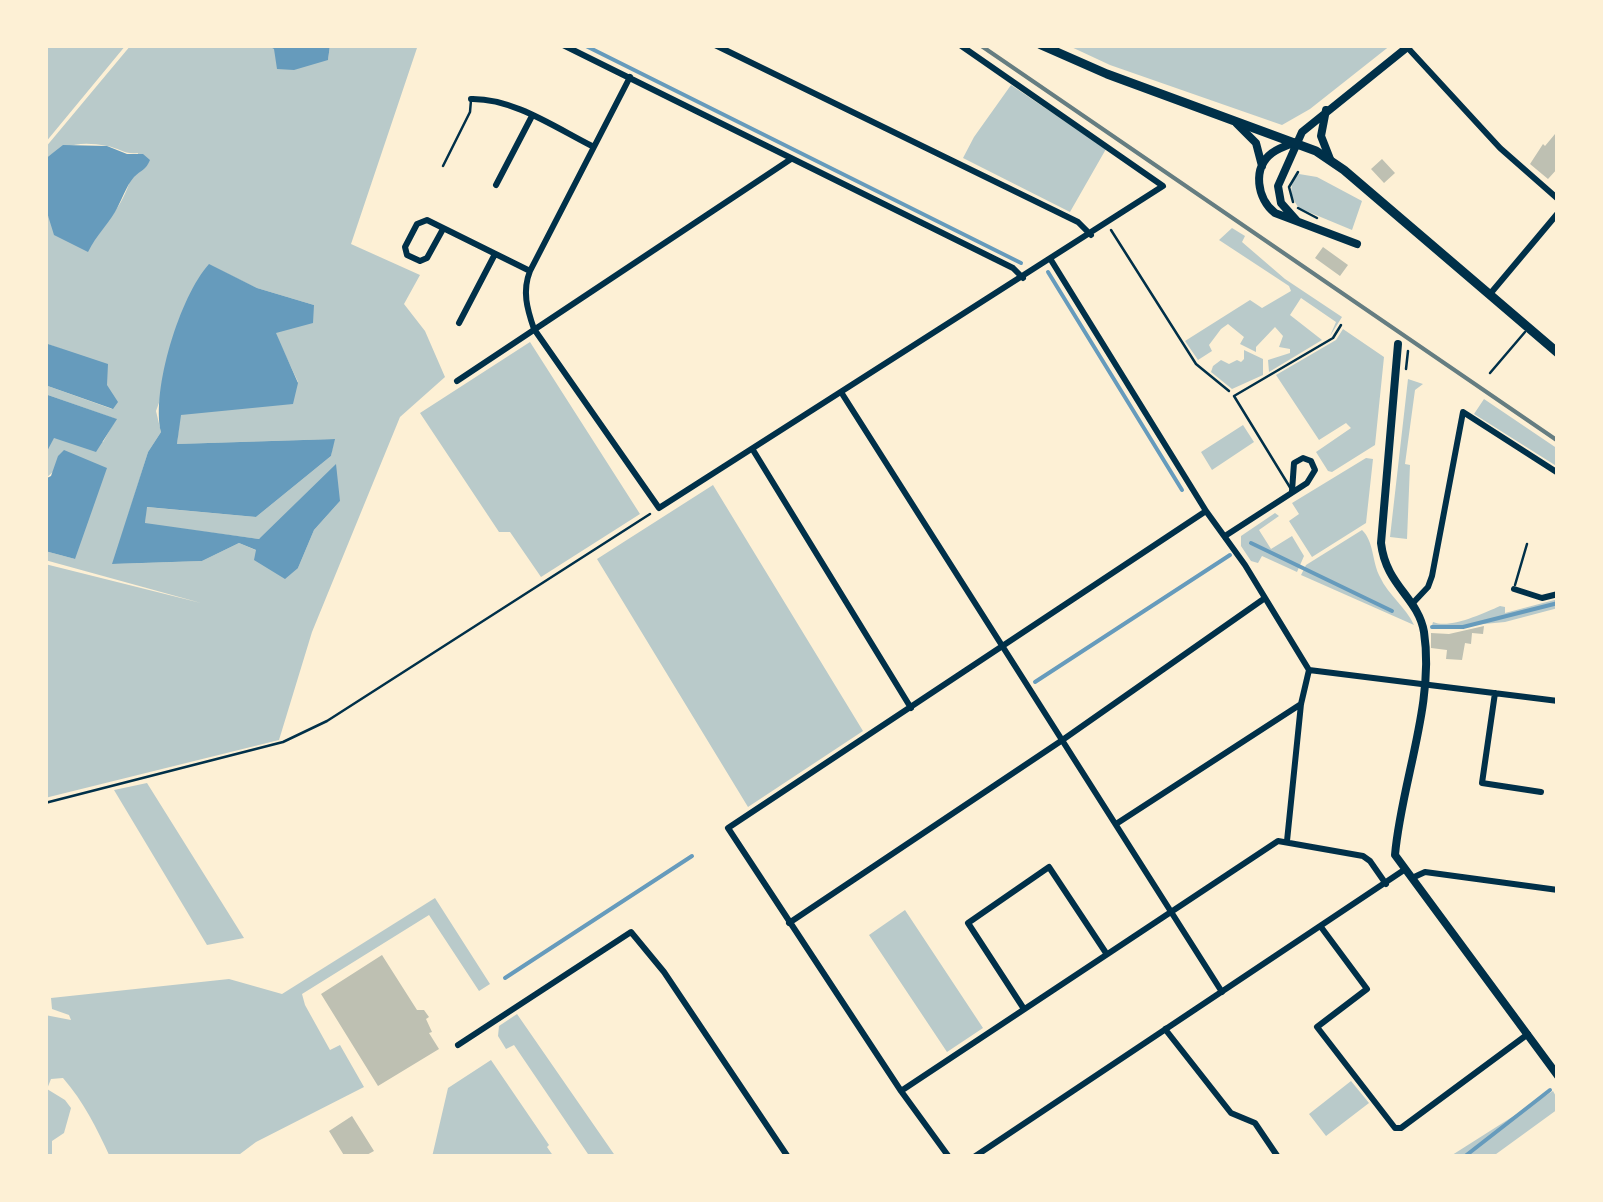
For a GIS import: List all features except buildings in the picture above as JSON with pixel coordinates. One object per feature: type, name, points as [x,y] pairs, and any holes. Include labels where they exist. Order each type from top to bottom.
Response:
[{"type":"main road","points":[[1041,45],[1108,74],[1296,142],[1330,159],[1558,352]]},
{"type":"street","points":[[563,45],[1013,268],[1022,278]]},
{"type":"street","points":[[715,45],[1078,222],[1090,235]]},
{"type":"street","points":[[630,77],[530,270],[525,300],[534,329],[659,508],[1163,186],[960,45]]},
{"type":"street","points":[[1298,220],[1284,208],[1278,192],[1296,142],[1307,126],[1404,47],[1500,148],[1558,199]]},
{"type":"street","points":[[471,99],[495,102],[532,116],[592,146]]},
{"type":"street","points":[[1326,110],[1321,136],[1330,159]]},
{"type":"street","points":[[496,185],[532,116]]},
{"type":"street","points":[[1223,116],[1248,133],[1259,149],[1259,185],[1265,204],[1275,213],[1357,244]]},
{"type":"street","points":[[1262,166],[1270,154],[1296,142]]},
{"type":"street","points":[[457,381],[791,159]]},
{"type":"street","points":[[1489,295],[1558,213]]},
{"type":"street","points":[[443,229],[427,258],[420,261],[408,255],[405,247],[417,224],[427,220],[530,270]]},
{"type":"street","points":[[459,324],[494,254]]},
{"type":"street","points":[[1052,260],[1309,670],[1288,841]]},
{"type":"street","points":[[1398,344],[1380,542],[1392,580],[1412,604],[1424,630],[1424,684],[1396,859],[1558,1076]]},
{"type":"street","points":[[840,392],[1222,992]]},
{"type":"street","points":[[1412,604],[1432,576],[1465,408],[1558,473]]},
{"type":"street","points":[[753,450],[911,708]]},
{"type":"street","points":[[1226,536],[1292,491],[1314,475],[1311,460],[1303,458],[1294,463],[1292,491]]},
{"type":"street","points":[[949,1157],[901,1091],[728,828],[1206,510]]},
{"type":"street","points":[[1514,589],[1542,598],[1558,594]]},
{"type":"street","points":[[789,922],[1265,598]]},
{"type":"street","points":[[1309,670],[1558,701]]},
{"type":"street","points":[[1495,693],[1482,783],[1541,792]]},
{"type":"street","points":[[1116,824],[1302,704]]},
{"type":"street","points":[[901,1091],[1265,847],[1288,841],[1368,858],[1386,884]]},
{"type":"street","points":[[1024,1009],[968,923],[1049,867],[1106,953]]},
{"type":"street","points":[[974,1157],[1404,870]]},
{"type":"street","points":[[1411,879],[1425,872],[1558,890]]},
{"type":"street","points":[[1321,927],[1368,989],[1317,1028],[1398,1129],[1528,1034]]},
{"type":"street","points":[[458,1045],[631,932],[672,983],[786,1154],[774,1157]]},
{"type":"street","points":[[1165,1029],[1231,1113],[1254,1122],[1278,1157]]},
{"type":"lane","points":[[443,166],[470,112],[471,99]]},
{"type":"lane","points":[[1292,491],[1234,396],[1333,338],[1341,325]]},
{"type":"lane","points":[[1490,373],[1529,327]]},
{"type":"lane","points":[[1514,589],[1527,544]]},
{"type":"path","points":[[1298,172],[1290,187],[1291,198],[1303,212],[1324,220]]},
{"type":"path","points":[[1107,224],[1196,364],[1234,396]]},
{"type":"path","points":[[45,804],[282,742],[312,728],[659,508]]},
{"type":"shaded area","points":[[45,45],[126,45],[45,143]]},
{"type":"shaded area","points":[[131,45],[267,45],[328,60],[330,45],[418,45],[351,244],[420,275],[404,304],[425,331],[445,377],[400,417],[312,632],[279,740],[45,798],[45,564],[201,603],[45,560],[45,551],[75,559],[55,470],[45,479],[45,455],[53,437],[103,442],[116,419],[45,394],[45,385],[112,409],[83,357],[45,343],[45,206],[47,216],[100,227],[120,203],[138,153],[81,144],[45,159],[45,148]],"holes":[[[209,265],[257,288],[314,305],[275,333],[298,382],[180,415],[177,444],[334,439],[331,456],[256,517],[146,507],[145,524],[259,539],[340,501],[314,530],[298,568],[239,543],[202,561],[113,564],[148,452],[161,432],[156,411]]]},
{"type":"shaded area","points":[[1067,45],[1391,45],[1310,109],[1282,125],[1110,65]]},
{"type":"shaded area","points":[[1011,85],[1106,149],[1070,212],[963,158]]},
{"type":"shaded area","points":[[1299,174],[1317,177],[1362,201],[1352,230],[1299,208],[1292,191]]},
{"type":"shaded area","points":[[1232,228],[1245,236],[1242,242],[1285,279],[1342,317],[1330,336],[1336,322],[1301,298],[1290,315],[1322,340],[1269,372],[1268,360],[1290,353],[1290,349],[1279,347],[1283,336],[1275,327],[1256,347],[1256,352],[1240,344],[1244,337],[1228,324],[1209,345],[1212,351],[1198,360],[1185,341],[1250,300],[1262,308],[1291,291],[1219,240]]},
{"type":"shaded area","points":[[1343,329],[1384,357],[1375,445],[1332,472],[1316,452],[1351,428],[1346,423],[1319,440],[1276,375],[1336,340]]},
{"type":"shaded area","points":[[530,342],[640,514],[541,577],[510,532],[499,532],[420,413]]},
{"type":"shaded area","points":[[1244,350],[1263,359],[1263,375],[1232,389],[1211,372],[1221,360],[1229,364],[1241,362]]},
{"type":"shaded area","points":[[1408,379],[1423,384],[1415,390],[1405,464],[1410,465],[1407,539],[1390,537]]},
{"type":"shaded area","points":[[1484,399],[1558,449],[1558,467],[1474,414]]},
{"type":"shaded area","points":[[1243,425],[1254,442],[1212,470],[1201,452]]},
{"type":"shaded area","points":[[1366,458],[1373,459],[1366,523],[1312,557],[1289,521],[1299,514],[1292,503]]},
{"type":"shaded area","points":[[713,485],[863,731],[748,807],[597,559]]},
{"type":"shaded area","points":[[1275,513],[1279,516],[1259,530],[1271,549],[1292,536],[1304,556],[1297,572],[1262,556],[1258,563],[1251,561],[1241,546],[1241,536]]},
{"type":"shaded area","points":[[1362,530],[1383,583],[1414,625],[1301,575],[1306,565]]},
{"type":"shaded area","points":[[1558,599],[1558,608],[1505,622],[1431,629],[1433,622],[1457,622],[1500,606],[1505,607],[1505,613]]},
{"type":"shaded area","points":[[147,783],[244,938],[207,945],[114,790]]},
{"type":"shaded area","points":[[435,898],[490,984],[479,991],[429,915],[302,994],[330,1050],[340,1045],[364,1087],[256,1142],[236,1157],[110,1157],[71,1087],[63,1078],[51,1079],[47,1089],[71,1108],[64,1133],[52,1141],[52,1157],[45,1157],[45,1015],[71,1020],[69,1015],[52,1009],[51,998],[229,979],[282,994]]},
{"type":"shaded area","points":[[905,910],[983,1028],[947,1052],[869,935]]},
{"type":"shaded area","points":[[517,1014],[616,1157],[590,1157],[514,1045],[506,1049],[498,1036],[499,1026]]},
{"type":"shaded area","points":[[491,1060],[554,1157],[432,1157],[448,1088]]},
{"type":"shaded area","points":[[1351,1081],[1369,1103],[1326,1136],[1309,1114]]},
{"type":"shaded area","points":[[1553,1091],[1558,1109],[1492,1157],[1449,1157]]},
{"type":"water","points":[[267,45],[330,45],[328,60],[294,70],[277,69],[274,49]]},
{"type":"water","points":[[63,145],[107,146],[127,154],[143,154],[150,160],[131,181],[88,252],[54,235],[45,206],[45,159]]},
{"type":"water","points":[[209,264],[257,288],[314,305],[313,323],[276,333],[298,383],[293,404],[181,415],[177,444],[335,439],[331,456],[256,517],[147,507],[145,523],[259,539],[336,464],[340,501],[314,530],[298,568],[285,579],[254,560],[256,550],[239,543],[202,561],[112,564],[148,452],[161,432],[160,393],[170,344],[188,298]]},
{"type":"water","points":[[45,343],[108,364],[107,385],[118,402],[113,409],[45,385]]},
{"type":"water","points":[[45,394],[117,419],[96,452],[54,438],[45,455]]},
{"type":"water","points":[[64,450],[107,468],[75,559],[45,551],[45,479],[51,476]]},
{"type":"waterway","points":[[584,45],[1021,263]]},
{"type":"waterway","points":[[1048,272],[1182,490]]},
{"type":"waterway","points":[[1251,543],[1392,611]]},
{"type":"waterway","points":[[1035,682],[1230,555]]},
{"type":"waterway","points":[[1432,627],[1463,627],[1558,603]]},
{"type":"waterway","points":[[505,978],[692,856]]},
{"type":"waterway","points":[[1464,1157],[1550,1090]]},
{"type":"railway","points":[[980,45],[1558,441]]}]
